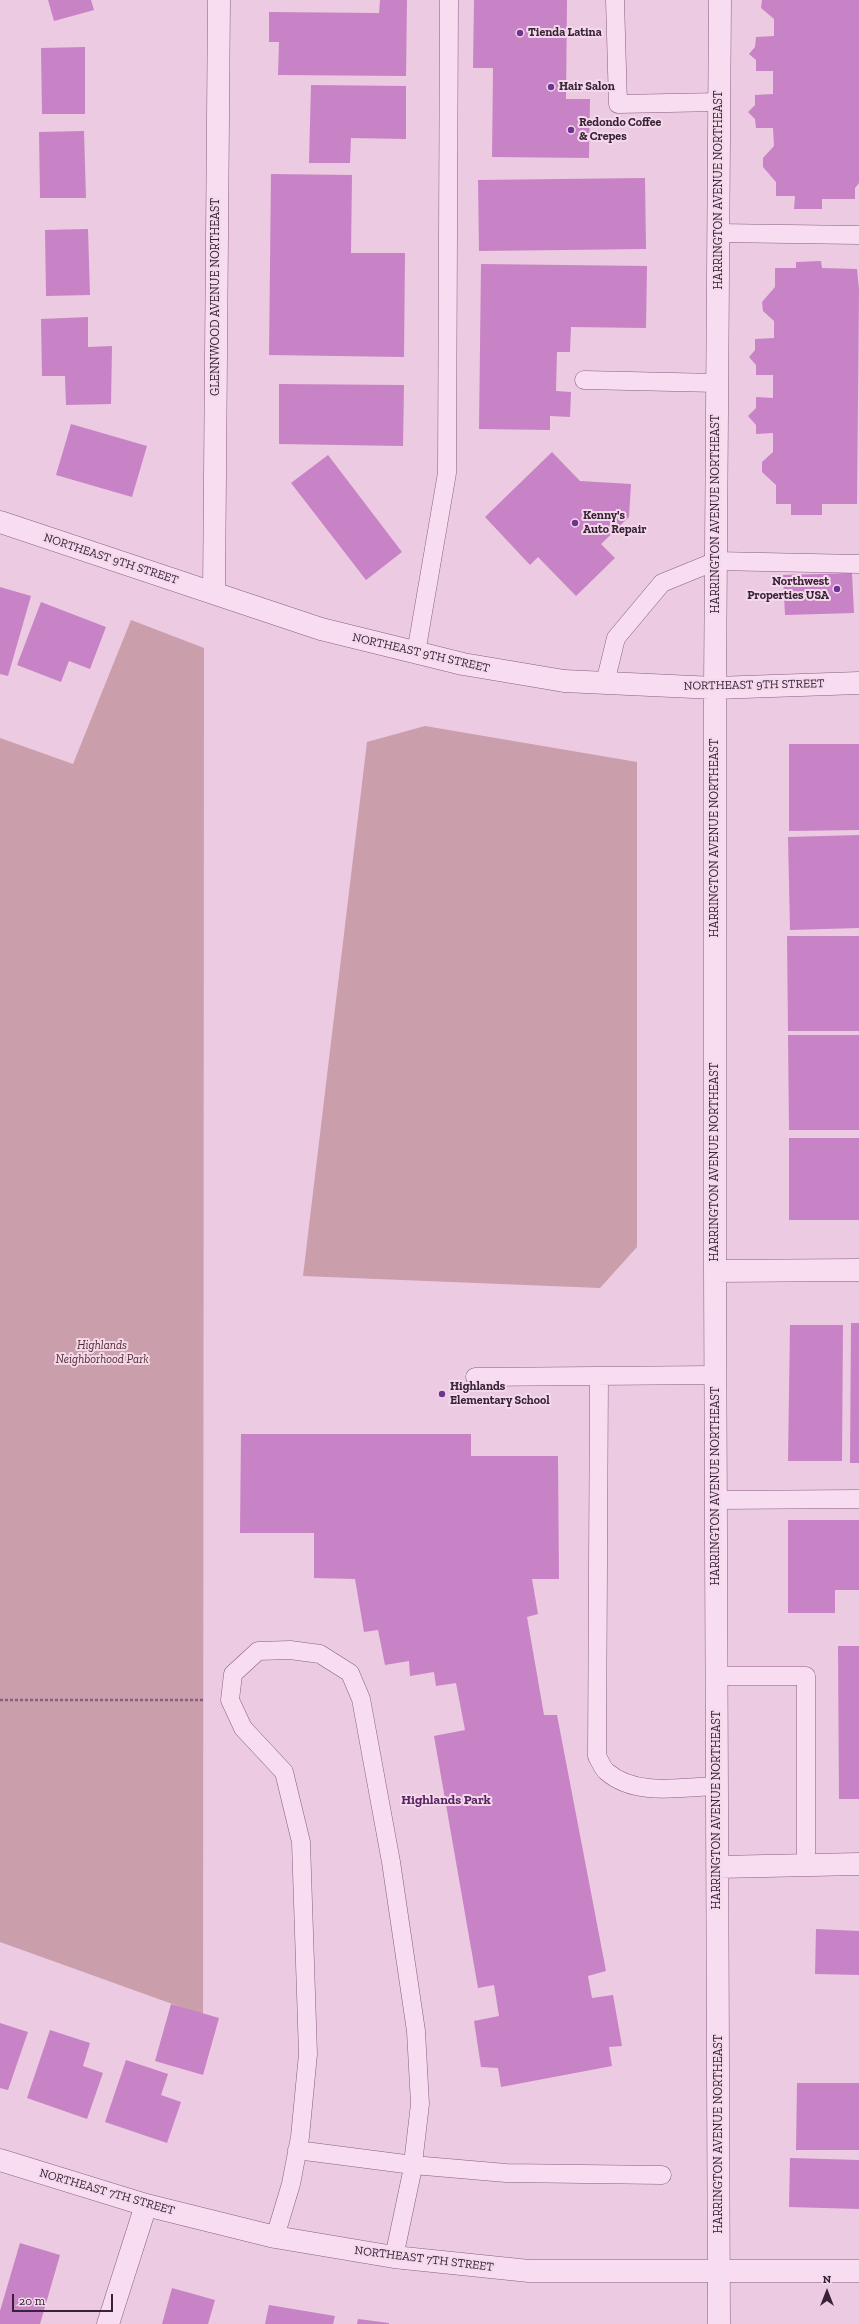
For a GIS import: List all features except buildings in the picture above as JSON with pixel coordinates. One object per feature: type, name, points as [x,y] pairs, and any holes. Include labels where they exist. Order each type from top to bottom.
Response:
[{"type":"street","name":"GLENNWOOD AVENUE NORTHEAST","points":[[214,593],[219,0]]},
{"type":"street","name":"HARRINGTON AVENUE NORTHEAST","points":[[719,2324],[715,1375],[715,688],[720,0]]},
{"type":"street","name":"NORTHEAST 9TH STREET","points":[[0,522],[321,629],[463,664],[564,681],[605,683],[715,688],[859,683]]},
{"type":"street","points":[[715,1271],[859,1270]]},
{"type":"street","points":[[718,1867],[859,1864]]},
{"type":"street","name":"NORTHEAST 7TH STREET","points":[[0,2160],[146,2205],[275,2237],[394,2257],[529,2271],[859,2272]]},
{"type":"street","points":[[108,2324],[146,2205]]},
{"type":"lane","points":[[416,653],[447,472],[449,0]]},
{"type":"lane","points":[[615,0],[618,104],[719,102]]},
{"type":"lane","points":[[718,233],[859,235]]},
{"type":"lane","points":[[584,380],[717,383]]},
{"type":"lane","points":[[605,683],[616,638],[662,583],[716,561],[859,564]]},
{"type":"lane","points":[[475,1376],[715,1375]]},
{"type":"lane","points":[[599,1376],[597,1756],[606,1771],[623,1782],[641,1788],[717,1786]]},
{"type":"lane","points":[[716,1500],[859,1499]]},
{"type":"lane","points":[[275,2237],[291,2184],[297,2150],[308,2054],[301,1842],[284,1772],[243,1728],[230,1700],[233,1674],[258,1651],[290,1650],[320,1654],[350,1673],[361,1699],[391,1862],[416,2032],[420,2104],[413,2165],[394,2257]]},
{"type":"lane","points":[[717,1676],[806,1676],[806,1865]]},
{"type":"lane","points":[[297,2150],[413,2165],[506,2173],[662,2175]]},
{"type":"path","points":[[0,1700],[230,1700]]},
{"type":"green space","name":"Highlands Neighborhood Park","points":[[131,620],[204,648],[203,2015],[0,1942],[0,738],[73,764]]},
{"type":"green space","points":[[425,726],[637,762],[637,1247],[600,1288],[303,1276],[367,742]]},
{"type":"place","name":"Tienda Latina","points":[[520,33]]},
{"type":"place","name":"Hair Salon","points":[[551,87]]},
{"type":"place","name":"Redondo Coffee & Crepes","points":[[571,130]]},
{"type":"place","name":"Kenny's Auto Repair","points":[[575,523]]},
{"type":"place","name":"Northwest Properties USA","points":[[837,589]]},
{"type":"place","name":"Highlands Elementary School","points":[[442,1394]]},
{"type":"district","name":"Highlands Park","points":[[446,1800]]}]
